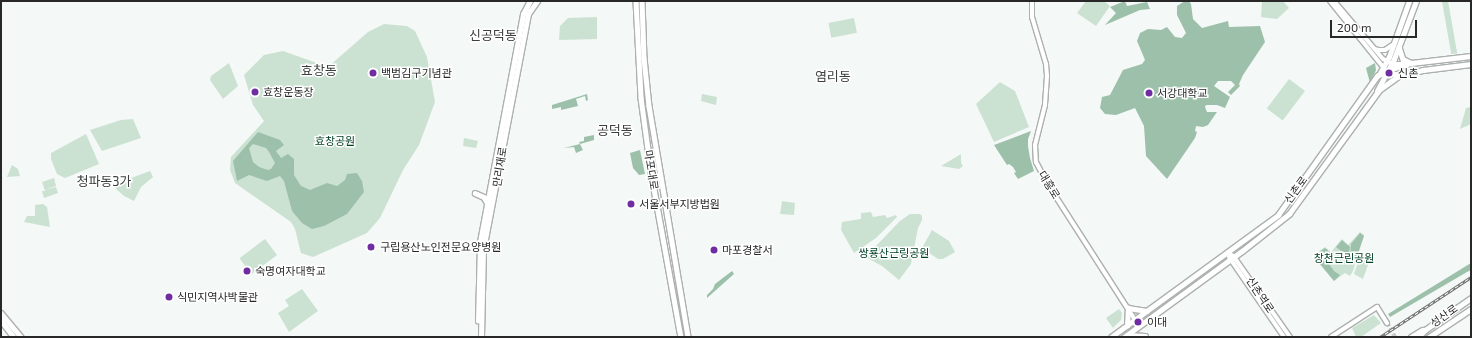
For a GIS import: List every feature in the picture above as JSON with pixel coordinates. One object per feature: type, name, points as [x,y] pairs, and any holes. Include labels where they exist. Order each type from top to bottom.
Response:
[{"type":"main road","name":"만리재로","points":[[481,337],[484,250],[512,84],[525,15],[530,1]]},
{"type":"main road","name":"만리재로","points":[[525,15],[537,1]]},
{"type":"main road","name":"마포대로","points":[[636,1],[640,98],[658,211],[681,337]]},
{"type":"main road","name":"마포대로","points":[[642,1],[644,58],[649,106],[688,337]]},
{"type":"main road","name":"대흥로","points":[[1032,1],[1032,17],[1046,64],[1047,76],[1044,105],[1034,145],[1036,162],[1045,179],[1139,326]]},
{"type":"main road","points":[[1330,1],[1385,69],[1400,75]]},
{"type":"main road","points":[[1334,1],[1369,43],[1389,63],[1412,63]]},
{"type":"main road","points":[[1389,63],[1394,43],[1409,1]]},
{"type":"main road","points":[[1376,93],[1385,69],[1398,47],[1416,1]]},
{"type":"main road","points":[[1369,43],[1380,51],[1388,48],[1394,43]]},
{"type":"main road","points":[[1398,47],[1403,59],[1412,63]]},
{"type":"main road","points":[[1385,69],[1412,63],[1471,56]]},
{"type":"main road","name":"신촌로","points":[[1125,336],[1232,258],[1289,214],[1376,93],[1400,75],[1423,70],[1471,64]]},
{"type":"main road","name":"신촌로","points":[[1111,337],[1278,215],[1377,76],[1385,69]]},
{"type":"main road","points":[[475,193],[484,197],[491,205]]},
{"type":"main road","name":"만리재로","points":[[478,337],[480,247],[491,205]]},
{"type":"main road","points":[[658,211],[666,210]]},
{"type":"main road","name":"신촌역로","points":[[1228,252],[1290,337]]},
{"type":"main road","points":[[1232,258],[1284,337]]},
{"type":"main road","name":"성산로","points":[[1418,337],[1434,323],[1471,298]]},
{"type":"main road","points":[[1331,337],[1377,307],[1387,323]]},
{"type":"main road","points":[[1127,326],[1128,308],[1147,311]]},
{"type":"main road","name":"성산로","points":[[1429,337],[1471,309]]},
{"type":"main road","points":[[1,313],[21,337]]},
{"type":"main road","points":[[1,320],[14,337]]},
{"type":"main road","points":[[1410,337],[1434,323]]},
{"type":"main road","points":[[1125,336],[1145,336]]},
{"type":"green space","points":[[1086,1],[1104,1],[1110,6],[1096,26],[1077,13]]},
{"type":"green space","points":[[1125,1],[1127,6],[1147,2],[1150,9],[1140,10],[1105,25],[1116,13],[1110,7]]},
{"type":"green space","points":[[1185,1],[1189,1],[1191,4],[1193,19],[1202,28],[1228,21],[1229,27],[1260,26],[1265,42],[1243,75],[1239,84],[1240,86],[1231,95],[1228,92],[1235,85],[1231,81],[1218,81],[1214,86],[1230,97],[1225,108],[1217,105],[1206,105],[1205,107],[1207,112],[1217,112],[1208,125],[1203,127],[1196,126],[1195,131],[1197,132],[1195,138],[1167,179],[1146,156],[1144,126],[1135,108],[1116,115],[1105,114],[1100,108],[1102,97],[1110,95],[1123,70],[1142,64],[1145,60],[1137,41],[1140,33],[1148,29],[1161,30],[1167,27],[1175,37],[1182,38],[1186,33],[1177,15],[1177,6]]},
{"type":"green space","points":[[1262,1],[1283,1],[1289,8],[1277,19],[1261,17]]},
{"type":"green space","points":[[1448,1],[1457,53],[1451,54],[1442,2]]},
{"type":"green space","points":[[597,17],[597,39],[559,40],[560,26],[568,18]]},
{"type":"green space","points":[[854,18],[857,33],[831,38],[828,23]]},
{"type":"green space","name":"효창공원","points":[[384,24],[407,26],[415,31],[427,57],[435,102],[419,145],[403,170],[380,218],[367,233],[313,257],[301,253],[295,229],[291,222],[235,183],[230,170],[231,157],[264,121],[253,105],[244,75],[264,55],[283,51],[328,67],[368,32]]},
{"type":"green space","points":[[229,63],[238,86],[223,99],[210,80],[211,76]]},
{"type":"green space","points":[[1375,63],[1376,70],[1370,83],[1366,68]]},
{"type":"green space","points":[[1289,79],[1305,91],[1283,121],[1267,109]]},
{"type":"green space","points":[[1000,82],[1015,91],[1029,127],[994,142],[976,104]]},
{"type":"green space","points":[[587,94],[588,100],[586,101],[585,96],[576,99],[578,106],[561,110],[561,107],[552,109],[552,105]]},
{"type":"green space","points":[[702,94],[717,97],[716,105],[701,101]]},
{"type":"green space","points":[[1471,107],[1471,124],[1460,129],[1466,108]]},
{"type":"green space","points":[[133,119],[141,138],[102,151],[90,130],[121,120]]},
{"type":"green space","points":[[1031,131],[1028,139],[1028,146],[1034,171],[1018,179],[1014,173],[1016,172],[1013,167],[1009,164],[1007,165],[994,145]]},
{"type":"green space","points":[[258,132],[280,140],[284,145],[276,151],[281,158],[288,154],[294,159],[294,175],[301,186],[310,190],[327,183],[337,186],[345,180],[347,174],[357,173],[362,181],[364,192],[347,214],[324,226],[312,229],[302,223],[292,211],[284,181],[280,176],[267,181],[249,175],[237,181],[233,161]],"holes":[[[253,144],[266,148],[275,163],[271,169],[268,170],[259,167],[253,162],[249,148]]]},
{"type":"green space","points":[[86,134],[99,164],[65,178],[57,174],[51,159],[51,153]]},
{"type":"green space","points":[[594,135],[594,140],[580,144],[579,142],[584,141],[584,137]]},
{"type":"green space","points":[[464,138],[478,141],[476,148],[463,146]]},
{"type":"green space","points":[[580,144],[583,150],[576,153],[574,147],[564,148]]},
{"type":"green space","points":[[640,150],[645,174],[639,175],[633,168],[630,153]]},
{"type":"green space","points":[[961,154],[961,163],[963,166],[959,169],[941,166]]},
{"type":"green space","points":[[12,165],[18,169],[20,176],[7,177]]},
{"type":"green space","points":[[150,171],[153,177],[141,187],[134,201],[124,196],[116,189],[115,184]]},
{"type":"green space","points":[[54,178],[56,186],[45,190],[56,187],[58,193],[44,198],[42,191],[45,191],[42,182]]},
{"type":"green space","points":[[782,201],[795,203],[794,215],[780,214]]},
{"type":"green space","points":[[43,204],[47,207],[50,227],[24,222],[27,216],[35,216],[35,205]]},
{"type":"green space","points":[[871,212],[873,217],[885,215],[887,218],[896,215],[897,217],[876,238],[854,253],[841,230],[842,222],[861,219],[861,213]]},
{"type":"green space","name":"쌍룡산근링공원","points":[[910,214],[920,214],[922,216],[922,220],[918,228],[911,264],[899,280],[882,266],[862,255],[875,247],[900,221]]},
{"type":"green space","points":[[932,230],[949,241],[955,252],[943,259],[938,259],[922,248]]},
{"type":"green space","name":"창천근린공원","points":[[1360,232],[1364,235],[1353,271],[1350,276],[1345,273],[1334,281],[1319,262],[1323,258],[1318,252],[1325,247],[1331,252],[1342,239],[1348,245]]},
{"type":"green space","points":[[1360,233],[1364,236],[1356,259],[1350,257],[1351,244]]},
{"type":"green space","points":[[265,239],[277,255],[251,274],[239,258]]},
{"type":"green space","points":[[1342,240],[1350,247],[1348,256],[1336,247]]},
{"type":"green space","points":[[1325,248],[1333,255],[1327,261],[1334,271],[1340,275],[1334,281],[1319,263],[1324,258],[1319,252]]},
{"type":"green space","points":[[1359,259],[1369,262],[1363,279],[1354,274]]},
{"type":"green space","points":[[1471,263],[1471,270],[1390,317],[1388,314]]},
{"type":"green space","points":[[732,271],[734,274],[707,298],[707,295],[713,289],[715,284]]},
{"type":"green space","points":[[302,289],[318,311],[289,332],[278,313],[289,306],[285,300]]},
{"type":"green space","points":[[1119,309],[1122,313],[1121,320],[1113,328],[1106,318]]},
{"type":"green space","points":[[1374,315],[1381,323],[1361,337],[1356,337],[1352,328]]},
{"type":"tunnel","points":[[1387,323],[1395,337]]},
{"type":"railway","points":[[1380,337],[1471,277]]},
{"type":"place","name":"백범김구기념관","points":[[373,73]]},
{"type":"place","name":"신촌","points":[[1389,73]]},
{"type":"place","name":"효창운동장","points":[[255,92]]},
{"type":"place","name":"서강대학교","points":[[1149,93]]},
{"type":"place","name":"서울서부지방법원","points":[[631,204]]},
{"type":"place","name":"구립용산노인전문요양병원","points":[[371,247]]},
{"type":"place","name":"마포경찰서","points":[[714,250]]},
{"type":"place","name":"숙명여자대학교","points":[[247,271]]},
{"type":"place","name":"식민지역사박물관","points":[[169,297]]},
{"type":"place","name":"이대","points":[[1138,322]]},
{"type":"district","name":"신공덕동","points":[[493,35]]},
{"type":"district","name":"효창동","points":[[319,70]]},
{"type":"district","name":"염리동","points":[[833,76]]},
{"type":"district","name":"공덕동","points":[[615,130]]},
{"type":"district","name":"청파동3가","points":[[104,181]]}]
